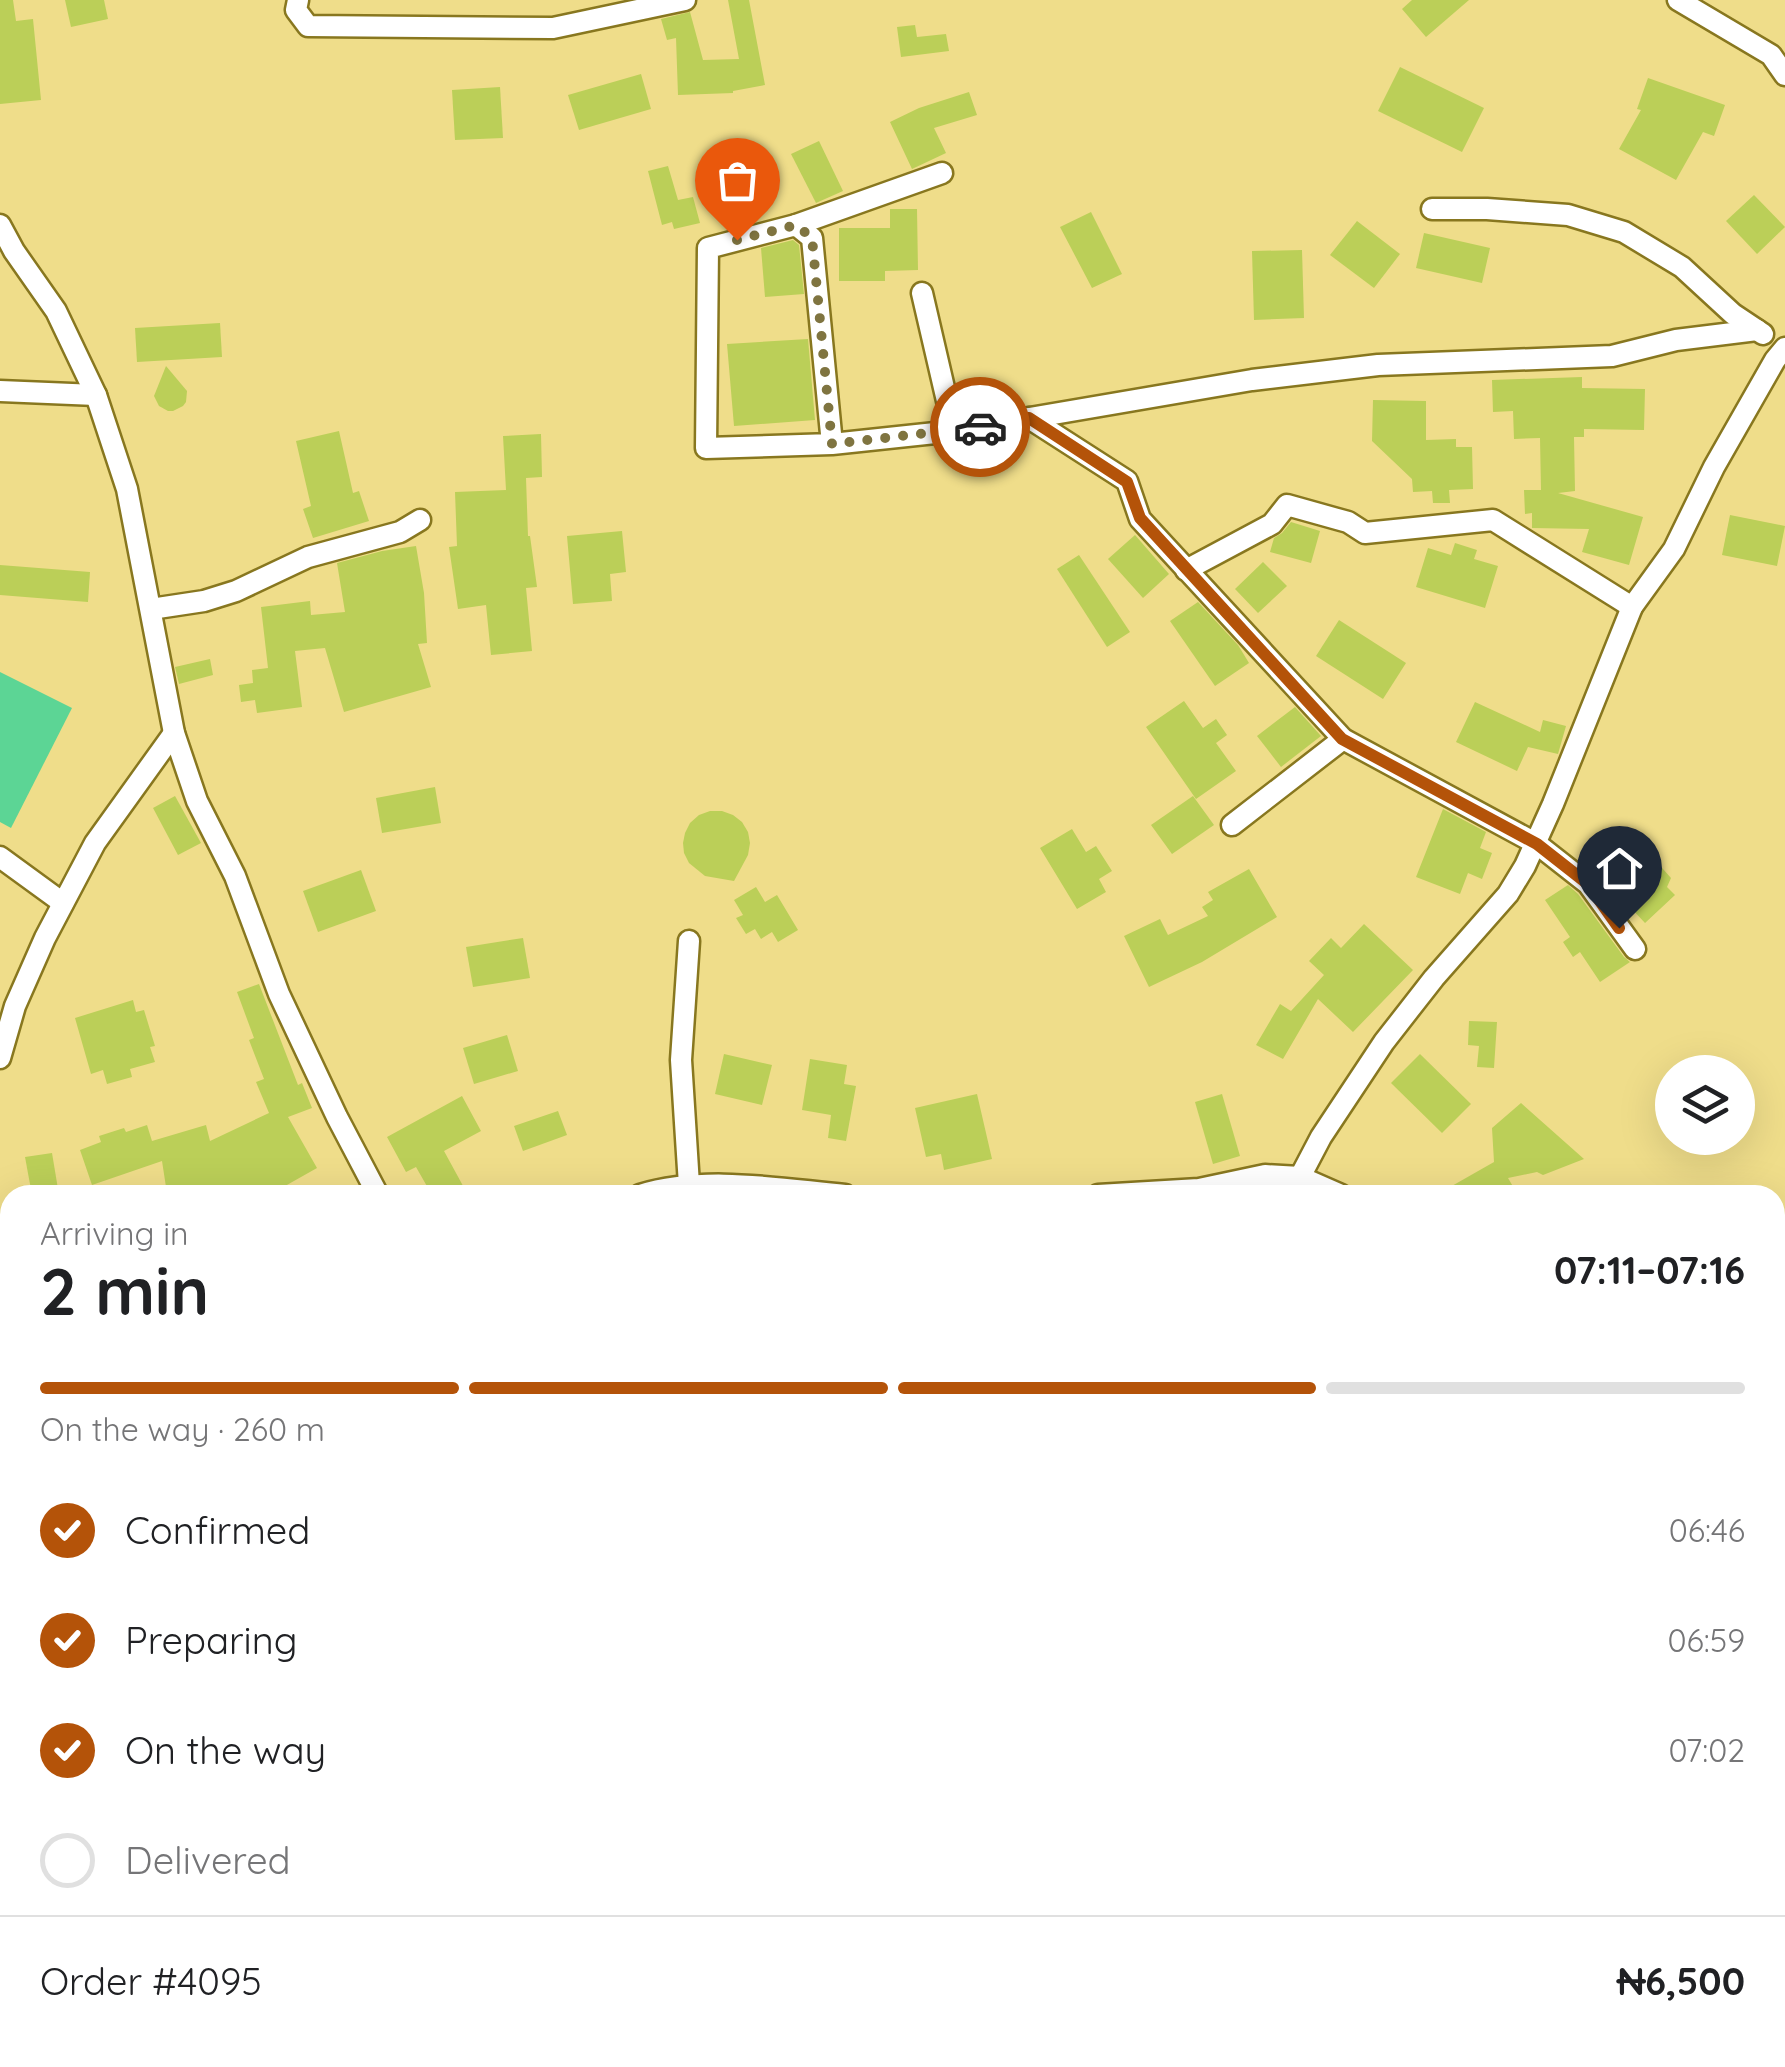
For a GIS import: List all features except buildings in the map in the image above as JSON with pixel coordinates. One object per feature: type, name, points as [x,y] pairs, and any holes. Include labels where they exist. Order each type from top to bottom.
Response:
[{"type":"street","points":[[298,0],[296,10],[308,26],[534,28],[553,28],[685,0]]},
{"type":"street","points":[[1678,0],[1771,55],[1785,75]]},
{"type":"street","points":[[942,173],[796,225],[708,248],[706,448],[832,444],[954,432],[1252,380],[1378,366],[1612,356],[1676,340],[1757,330]]},
{"type":"street","points":[[1300,1177],[1321,1137],[1384,1042],[1508,894],[1537,844],[1632,607],[1674,549],[1714,467],[1785,348],[1733,314],[1682,267],[1624,232],[1568,215],[1488,209],[1432,210]]},
{"type":"street","points":[[0,225],[14,252],[56,311],[96,396],[127,488],[174,733],[197,802],[235,876],[279,994],[373,1185]]},
{"type":"street","points":[[796,225],[812,238],[832,444]]},
{"type":"street","points":[[922,294],[954,432]]},
{"type":"street","points":[[0,391],[96,396]]},
{"type":"street","points":[[1029,418],[1127,482],[1140,518],[1342,739],[1537,844],[1588,884],[1635,949]]},
{"type":"street","points":[[1186,570],[1272,524],[1287,506],[1348,522],[1365,533],[1494,520],[1632,607]]},
{"type":"street","points":[[151,609],[204,601],[236,591],[308,557],[400,532],[420,520]]},
{"type":"street","points":[[0,1058],[15,1006],[63,904],[96,843],[174,733]]},
{"type":"street","points":[[1232,825],[1342,739]]},
{"type":"street","points":[[0,856],[63,904]]},
{"type":"street","points":[[689,941],[681,1060],[689,1185]]},
{"type":"street","points":[[1214,1185],[1265,1175],[1300,1177],[1318,1185]]},
{"type":"green space","points":[[0,672],[72,708],[11,828],[0,822]]},
{"type":"way so far","points":[[737,240],[796,225],[812,238],[832,444],[980,427]]},
{"type":"route","points":[[980,427],[1029,418],[1127,482],[1140,518],[1342,739],[1537,844],[1588,884],[1619,928]]}]
